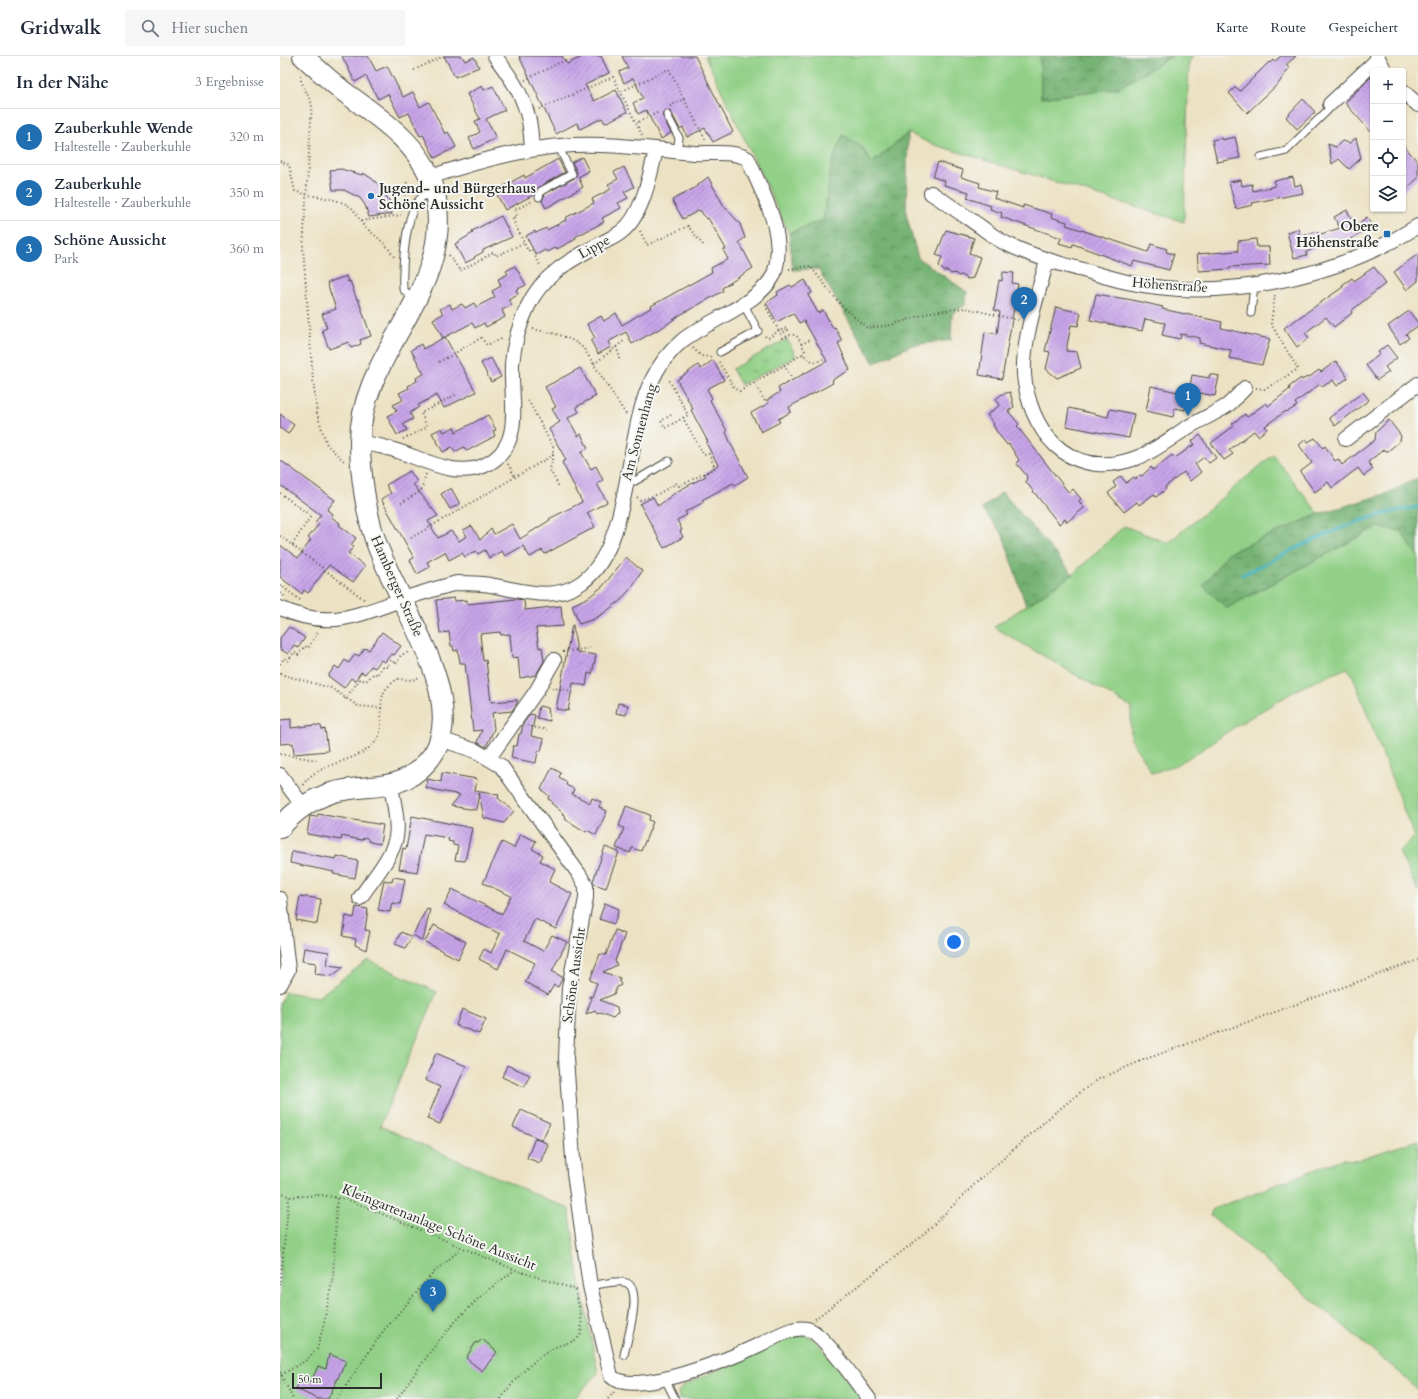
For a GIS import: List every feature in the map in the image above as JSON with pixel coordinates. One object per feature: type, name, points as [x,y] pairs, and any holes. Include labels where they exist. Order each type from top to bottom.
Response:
[{"type":"street","points":[[496,56],[515,84],[528,114],[532,150]]},
{"type":"street","name":"Hamberger Straße","points":[[280,828],[299,801],[334,792],[391,785],[404,781],[418,772],[431,758],[440,739],[443,708],[434,672],[423,644],[401,600],[374,538],[362,478],[360,443],[363,416],[371,387],[385,356],[416,302],[430,268],[437,237],[438,213],[432,185],[417,154],[401,135],[340,89],[305,58]]},
{"type":"street","points":[[1330,104],[1380,62]]},
{"type":"street","points":[[1406,94],[1418,105]]},
{"type":"street","name":"Am Sonnenhang","points":[[280,608],[298,616],[322,620],[347,618],[457,583],[494,585],[527,593],[546,594],[566,591],[582,583],[598,566],[609,548],[627,479],[637,430],[651,381],[660,365],[684,340],[759,294],[769,283],[775,271],[778,247],[775,227],[748,159],[740,154],[656,150],[606,145],[561,146],[532,150],[465,165],[432,185]]},
{"type":"street","name":"Lippe","points":[[360,443],[387,448],[451,469],[469,469],[483,466],[503,453],[512,437],[512,364],[517,331],[530,302],[547,279],[564,264],[622,232],[633,218],[648,188],[656,150]]},
{"type":"street","name":"Höhenstraße","points":[[931,193],[1005,243],[1047,261],[1128,282],[1169,288],[1212,288],[1277,282],[1308,274],[1358,256],[1394,241],[1418,226]]},
{"type":"street","points":[[1047,261],[1031,322],[1026,355],[1025,382],[1034,417],[1050,440],[1067,456],[1095,465],[1115,465],[1138,458],[1193,424],[1228,405],[1245,388]]},
{"type":"street","points":[[1346,439],[1418,384]]},
{"type":"street","points":[[488,758],[540,686],[554,660]]},
{"type":"street","name":"Schöne Aussicht","points":[[440,739],[476,751],[501,766],[579,874],[586,886],[586,898],[569,988],[566,1058],[574,1173],[590,1289],[611,1376],[614,1382],[636,1390],[668,1385]]},
{"type":"street","points":[[280,774],[299,801]]},
{"type":"street","points":[[360,898],[390,853],[396,838],[391,785]]},
{"type":"street","points":[[280,899],[288,970],[280,985]]},
{"type":"street","points":[[668,1385],[706,1370],[783,1334],[800,1329],[808,1329],[814,1332],[824,1342],[869,1399]]},
{"type":"lane","points":[[1261,158],[1286,151],[1328,110],[1330,104]]},
{"type":"lane","points":[[667,115],[679,138],[677,151]]},
{"type":"lane","points":[[539,198],[541,191],[572,174],[562,154],[561,146]]},
{"type":"lane","points":[[416,302],[402,289],[402,274],[412,210],[432,185]]},
{"type":"lane","points":[[1251,313],[1254,285]]},
{"type":"lane","points":[[720,352],[758,331],[743,303]]},
{"type":"lane","points":[[627,479],[635,481],[669,461]]},
{"type":"lane","points":[[590,1289],[621,1282],[627,1283],[632,1288],[634,1305],[624,1355]]},
{"type":"lane","points":[[668,1385],[675,1399]]},
{"type":"path","points":[[414,70],[444,56]]},
{"type":"path","points":[[305,58],[301,72],[301,82],[312,104],[303,248],[317,414],[327,444],[362,478]]},
{"type":"path","points":[[515,84],[567,60]]},
{"type":"path","points":[[622,91],[669,69],[684,99]]},
{"type":"path","points":[[528,114],[613,77],[622,91],[636,123]]},
{"type":"path","points":[[280,161],[289,165],[295,191],[306,195],[336,200],[348,205],[355,211],[364,226],[383,241],[402,274]]},
{"type":"path","points":[[361,221],[401,215],[407,181]]},
{"type":"path","points":[[539,198],[514,210],[516,216],[512,218],[528,251],[531,249],[547,279]]},
{"type":"path","points":[[633,218],[647,245],[688,226],[703,245]]},
{"type":"path","points":[[437,237],[460,271],[494,252],[496,256],[524,243]]},
{"type":"path","points":[[775,271],[810,266],[841,305],[867,328],[892,325],[931,312],[965,308],[1031,322]]},
{"type":"path","points":[[1245,388],[1265,389],[1298,369],[1271,324],[1277,282]]},
{"type":"path","points":[[759,294],[779,331]]},
{"type":"path","points":[[758,331],[768,338],[786,328],[788,330],[781,334],[783,338],[792,334],[798,337],[805,351],[803,354]]},
{"type":"path","points":[[439,362],[481,338],[487,345],[517,331],[564,337],[578,343],[594,364],[637,430]]},
{"type":"path","points":[[594,364],[624,340]]},
{"type":"path","points":[[684,340],[701,356],[716,357],[735,389],[740,390],[803,354]]},
{"type":"path","points":[[801,344],[810,340]]},
{"type":"path","points":[[616,347],[620,357],[618,360]]},
{"type":"path","points":[[803,354],[810,361],[817,362],[823,359]]},
{"type":"path","points":[[660,365],[688,415],[665,428],[661,421],[670,415]]},
{"type":"path","points":[[784,365],[791,377]]},
{"type":"path","points":[[754,383],[765,402]]},
{"type":"path","points":[[387,448],[427,427],[421,413],[457,394]]},
{"type":"path","points":[[627,479],[640,500],[656,495],[677,483],[680,486],[715,468],[709,454],[704,455],[683,418]]},
{"type":"path","points":[[503,453],[515,477]]},
{"type":"path","points":[[552,455],[550,470],[560,487]]},
{"type":"path","points":[[401,503],[421,491],[429,463]]},
{"type":"path","points":[[280,493],[311,516],[292,545]]},
{"type":"path","points":[[280,536],[377,609]]},
{"type":"path","points":[[280,585],[300,600],[297,604],[292,600]]},
{"type":"path","points":[[280,664],[284,658],[288,661],[294,652],[298,655],[305,646],[308,648],[318,634],[322,620]]},
{"type":"path","points":[[345,699],[360,679],[366,682],[374,673],[377,675],[383,666],[387,667],[391,660],[396,664],[401,655],[405,655],[423,644]]},
{"type":"path","points":[[554,660],[558,654],[563,652],[591,648]]},
{"type":"path","points":[[299,801],[307,777],[364,753],[378,739],[385,690],[398,679],[412,680],[434,672]]},
{"type":"path","points":[[280,674],[331,688],[345,699],[358,706],[382,708]]},
{"type":"path","points":[[540,686],[572,692]]},
{"type":"path","points":[[514,723],[547,730]]},
{"type":"path","points":[[280,754],[317,760]]},
{"type":"path","points":[[808,1329],[816,1317],[873,1276],[922,1236],[976,1183],[1051,1116],[1099,1079],[1143,1060],[1418,960]]},
{"type":"path","points":[[280,1191],[289,1197],[280,1285]]},
{"type":"path","name":"Kleingartenanlage Schöne Aussicht","points":[[289,1197],[321,1195],[338,1196],[461,1249],[515,1270],[575,1289],[590,1289]]},
{"type":"path","points":[[282,1375],[305,1362],[316,1349],[324,1323],[333,1277],[338,1196]]},
{"type":"path","points":[[337,1399],[384,1330],[435,1271],[461,1249]]},
{"type":"path","points":[[397,1399],[434,1345],[454,1323],[484,1293],[515,1270]]},
{"type":"path","points":[[501,1399],[533,1360],[558,1346],[575,1341],[580,1335],[582,1327],[575,1289]]},
{"type":"path","points":[[280,1372],[293,1399]]},
{"type":"green space","points":[[705,56],[1040,56],[1041,98],[1118,88],[1172,56],[1193,56],[1189,61],[1184,222],[929,143],[908,133],[872,163],[862,147],[843,135],[832,163],[823,220],[789,233]]},
{"type":"green space","points":[[1040,56],[1172,56],[1118,88],[1041,98]]},
{"type":"green space","points":[[908,133],[906,214],[918,258],[967,292],[966,304],[952,314],[951,340],[912,345],[874,363],[818,269],[793,270],[789,233],[823,220],[832,163],[843,135],[862,147],[872,163]]},
{"type":"green space","points":[[787,339],[796,356],[741,385],[732,369]]},
{"type":"green space","points":[[1273,455],[1319,514],[1228,553],[1227,608],[1377,527],[1401,530],[1418,557],[1418,891],[1399,852],[1414,837],[1352,674],[1347,668],[1300,688],[1236,726],[1200,751],[1176,765],[1152,773],[1131,739],[1131,707],[994,627],[1073,574],[1124,526],[1168,543]]},
{"type":"green space","points":[[1418,478],[1418,557],[1401,531],[1377,527],[1227,608],[1203,586],[1228,553],[1319,514],[1388,493]]},
{"type":"green space","points":[[1002,492],[1073,574],[1026,606],[1003,535],[982,509]]},
{"type":"green space","points":[[368,960],[437,992],[380,1126],[569,1209],[580,1282],[598,1373],[574,1399],[280,1399],[280,1003],[285,992],[318,997]]},
{"type":"green space","points":[[1418,1140],[1418,1391],[1399,1372],[1210,1215],[1213,1209],[1342,1159],[1357,1160]]},
{"type":"green space","points":[[805,1335],[814,1339],[864,1399],[679,1399],[678,1392],[683,1386],[786,1338]]},
{"type":"building","points":[[342,56],[368,56],[376,71],[387,66],[403,97],[413,92],[420,107],[429,102],[445,134],[448,132],[456,147],[435,158],[423,135],[420,136],[409,113],[400,117],[388,94],[378,99],[366,76],[355,82]]},
{"type":"building","points":[[444,56],[462,56],[465,61],[474,57],[479,67],[455,77]]},
{"type":"building","points":[[519,56],[562,56],[567,64],[584,56],[601,56],[609,73],[585,85],[594,101],[616,90],[627,112],[605,123],[602,118],[580,129],[577,123],[556,134]]},
{"type":"building","points":[[622,56],[695,56],[733,132],[713,142],[705,128],[687,137],[683,127],[680,129],[671,112],[667,110],[663,112],[662,115],[671,133],[661,139],[646,110],[638,114],[633,103],[643,98],[633,78],[624,83],[619,72],[628,68]]},
{"type":"building","points":[[1281,56],[1296,56],[1286,65],[1289,68],[1279,83],[1247,113],[1229,93],[1236,87],[1240,91],[1269,62],[1270,63],[1273,60],[1274,62]]},
{"type":"building","points":[[1370,78],[1370,131],[1345,103]]},
{"type":"building","points":[[482,86],[484,90],[493,86],[505,110],[486,119],[496,138],[474,149],[469,138],[480,132],[475,121],[480,119],[467,94]]},
{"type":"building","points":[[1303,99],[1315,112],[1297,129],[1286,117]]},
{"type":"building","points":[[1235,137],[1240,158],[1217,162],[1212,140],[1221,138],[1222,140]]},
{"type":"building","points":[[1356,138],[1361,158],[1349,169],[1339,159],[1332,164],[1328,144],[1336,147],[1342,141],[1350,143]]},
{"type":"building","points":[[1406,148],[1418,162],[1418,178],[1406,189]]},
{"type":"building","points":[[582,157],[589,171],[578,177],[583,187],[546,208],[542,201],[545,194],[576,177],[577,172],[572,162]]},
{"type":"building","points":[[558,159],[565,172],[539,187],[535,194],[505,210],[495,191],[524,175],[525,178]]},
{"type":"building","points":[[938,162],[963,170],[961,177],[980,183],[979,187],[996,192],[994,198],[1023,208],[1023,205],[1052,214],[1051,217],[1067,222],[1066,225],[1148,252],[1151,244],[1167,249],[1166,252],[1174,254],[1169,270],[1134,261],[1132,266],[1073,244],[1072,247],[1059,243],[1061,238],[1001,217],[1002,213],[990,209],[991,206],[967,198],[969,192],[944,185],[945,181],[933,177]]},
{"type":"building","points":[[624,167],[634,187],[624,192],[628,198],[618,203],[621,208],[602,218],[604,222],[575,237],[576,239],[557,249],[556,247],[547,252],[545,250],[536,255],[526,236],[535,231],[536,233],[546,228],[547,230],[566,220],[565,218],[594,203],[592,199],[611,189],[608,184],[618,179],[614,172]]},
{"type":"building","name":"Jugend- und Bürgerhaus Schöne Aussicht","points":[[341,169],[362,175],[363,173],[379,185],[390,202],[392,214],[369,217],[365,205],[360,198],[344,190],[333,190],[330,170]]},
{"type":"building","points":[[708,177],[725,208],[740,224],[745,238],[739,242],[753,268],[722,288],[723,291],[680,315],[663,327],[632,344],[626,332],[608,342],[611,347],[598,354],[591,341],[595,338],[587,324],[601,316],[604,321],[616,313],[622,325],[652,307],[651,306],[712,272],[711,268],[728,259],[723,250],[726,249],[708,218],[706,219],[700,210],[683,219],[672,200],[693,189]]},
{"type":"building","points":[[1293,177],[1295,186],[1301,184],[1303,193],[1252,203],[1253,205],[1236,209],[1229,182],[1241,180],[1242,186],[1252,184],[1253,191],[1275,186],[1274,181]]},
{"type":"building","points":[[1347,210],[1355,226],[1367,217],[1372,227],[1347,241],[1343,240],[1321,246],[1306,252],[1307,255],[1294,258],[1287,232],[1298,229],[1300,236],[1317,231],[1318,235],[1340,228],[1334,217]]},
{"type":"building","points":[[501,216],[512,237],[483,250],[483,252],[474,257],[475,258],[465,263],[455,244],[473,233],[472,231]]},
{"type":"building","points":[[946,230],[974,238],[969,253],[980,257],[973,278],[967,279],[962,275],[958,276],[955,273],[951,274],[948,271],[944,271],[939,266],[942,257],[936,255]]},
{"type":"building","points":[[1256,239],[1257,247],[1269,247],[1270,265],[1229,267],[1229,269],[1199,271],[1197,254],[1238,251],[1238,241]]},
{"type":"building","points":[[1418,254],[1418,281],[1407,290],[1394,272]]},
{"type":"building","points":[[515,266],[526,285],[516,290],[518,294],[508,299],[512,305],[502,310],[505,317],[486,327],[484,323],[475,328],[472,323],[443,338],[433,319],[443,314],[440,309],[450,304],[452,309],[462,304],[465,308],[474,303],[476,307],[495,297],[492,291],[501,286],[498,279],[508,274],[506,271]]},
{"type":"building","points":[[1374,267],[1386,283],[1351,311],[1352,313],[1334,327],[1326,317],[1305,333],[1309,338],[1297,347],[1284,328],[1343,287],[1342,285],[1352,278],[1354,281]]},
{"type":"building","points":[[1003,272],[1014,273],[1012,283],[1018,284],[1002,379],[979,375],[985,332],[997,334],[1000,312],[994,310],[999,280],[1002,281]]},
{"type":"building","points":[[346,276],[348,282],[350,281],[357,300],[358,299],[371,336],[360,340],[361,344],[351,348],[349,342],[329,349],[322,330],[327,328],[322,314],[336,309],[327,283]]},
{"type":"building","points":[[805,280],[812,293],[808,295],[818,313],[823,310],[833,328],[835,327],[842,341],[838,343],[850,370],[832,380],[833,383],[789,407],[791,412],[778,419],[780,422],[761,432],[751,413],[769,403],[767,400],[780,392],[778,388],[827,361],[804,321],[799,323],[793,313],[777,322],[766,303],[778,295],[777,292],[790,285],[792,287]]},
{"type":"building","points":[[1096,294],[1132,300],[1163,307],[1162,309],[1222,322],[1221,328],[1270,339],[1262,365],[1229,358],[1231,350],[1199,343],[1200,338],[1181,334],[1180,339],[1162,335],[1165,323],[1145,319],[1142,331],[1090,320]]},
{"type":"building","points":[[1056,307],[1081,313],[1078,326],[1071,325],[1066,351],[1077,352],[1081,368],[1057,378],[1046,369],[1050,352],[1045,351]]},
{"type":"building","points":[[1409,311],[1418,323],[1418,326],[1406,334],[1409,338],[1400,344],[1388,326]]},
{"type":"building","points":[[445,337],[476,392],[444,408],[437,395],[418,405],[419,407],[410,413],[413,419],[403,424],[407,430],[397,435],[387,416],[397,411],[393,405],[403,400],[399,393],[409,388],[408,386],[417,381],[416,378],[424,374],[411,350],[421,344],[423,349]]},
{"type":"building","points":[[1387,345],[1397,358],[1385,367],[1389,372],[1377,380],[1366,365],[1380,354],[1378,352]]},
{"type":"building","points":[[491,358],[501,377],[491,382],[481,363]]},
{"type":"building","points":[[713,360],[724,380],[707,389],[712,398],[710,400],[727,431],[726,432],[731,444],[748,477],[735,485],[733,483],[702,500],[704,502],[685,512],[687,515],[677,520],[682,530],[680,531],[683,537],[664,548],[640,504],[653,497],[658,506],[676,492],[706,476],[704,474],[718,465],[691,410],[693,409],[677,380],[698,365],[701,369]]},
{"type":"building","points":[[1336,361],[1348,378],[1337,386],[1333,380],[1322,387],[1320,384],[1295,403],[1297,406],[1287,412],[1286,411],[1265,426],[1267,429],[1258,436],[1254,431],[1229,450],[1233,454],[1224,460],[1211,443],[1234,426],[1232,424],[1245,414],[1247,417],[1266,403],[1268,406],[1290,389],[1289,387],[1301,378],[1302,380],[1307,377],[1308,378],[1319,370],[1321,372]]},
{"type":"building","points":[[580,368],[596,396],[576,407],[579,412],[568,418],[578,436],[581,434],[588,448],[581,452],[591,469],[596,466],[603,480],[597,484],[607,502],[587,513],[595,527],[545,554],[542,550],[530,557],[523,546],[505,556],[502,551],[489,558],[485,550],[478,554],[476,551],[465,557],[462,553],[449,560],[445,552],[427,562],[430,567],[417,574],[410,560],[414,558],[381,499],[391,493],[386,485],[410,471],[417,482],[413,484],[438,516],[428,521],[438,538],[451,531],[459,541],[467,536],[463,530],[472,526],[480,540],[491,529],[494,534],[512,524],[520,539],[550,520],[549,519],[582,502],[562,462],[566,460],[549,429],[560,422],[552,409],[556,407],[545,387]]},
{"type":"building","points":[[1210,374],[1219,376],[1215,396],[1189,391],[1192,375],[1209,378]]},
{"type":"building","points":[[1151,386],[1177,392],[1178,389],[1189,391],[1185,410],[1175,408],[1173,417],[1146,411]]},
{"type":"building","points":[[1010,392],[1014,407],[1008,411],[1019,424],[1017,426],[1069,493],[1073,489],[1081,499],[1079,501],[1084,508],[1067,522],[1065,519],[1059,524],[1026,482],[1027,476],[1016,463],[1019,460],[1009,444],[1007,445],[997,432],[993,425],[994,424],[987,415],[1000,405],[996,399],[1002,394]]},
{"type":"building","points":[[1363,392],[1369,400],[1335,426],[1329,418]]},
{"type":"building","points":[[1069,408],[1108,417],[1110,409],[1134,414],[1129,438],[1066,426]]},
{"type":"building","points":[[280,414],[294,425],[288,434],[280,428]]},
{"type":"building","points":[[488,415],[496,430],[493,431],[495,436],[467,451],[464,447],[455,452],[452,447],[443,452],[432,433],[442,428],[444,432],[454,427],[456,432]]},
{"type":"building","points":[[1389,420],[1401,436],[1400,441],[1388,451],[1383,450],[1368,462],[1373,469],[1364,476],[1358,468],[1332,488],[1328,482],[1315,492],[1300,472],[1312,463],[1299,445],[1306,439],[1308,442],[1315,438],[1323,448],[1325,446],[1335,461],[1338,459],[1342,465],[1375,440],[1376,432]]},
{"type":"building","points":[[1200,435],[1216,458],[1209,463],[1204,457],[1195,464],[1201,472],[1190,481],[1184,472],[1165,487],[1166,489],[1156,497],[1154,494],[1139,505],[1137,502],[1124,512],[1108,493],[1116,487],[1113,482],[1121,476],[1126,483],[1134,477],[1136,479],[1140,475],[1142,476],[1151,467],[1153,470],[1172,455],[1175,458],[1195,444],[1192,441]]},
{"type":"building","points":[[280,460],[335,500],[327,510],[333,514],[331,517],[340,523],[339,525],[356,538],[351,545],[354,547],[348,553],[365,566],[353,582],[329,565],[308,593],[304,590],[302,594],[280,577],[280,545],[298,558],[311,540],[308,538],[319,524],[315,522],[321,515],[280,485]]},
{"type":"building","points":[[451,488],[460,504],[450,509],[441,494]]},
{"type":"building","points":[[626,557],[642,571],[632,587],[620,601],[604,613],[594,619],[579,624],[572,605],[589,597],[603,586]]},
{"type":"building","points":[[454,598],[455,601],[467,600],[467,604],[516,599],[524,600],[525,610],[561,606],[563,626],[536,628],[539,648],[542,647],[544,661],[536,675],[520,678],[518,657],[512,658],[510,634],[501,635],[500,632],[480,634],[483,661],[486,660],[491,702],[517,700],[517,703],[512,711],[492,713],[494,729],[486,747],[477,742],[482,730],[473,731],[465,663],[460,663],[458,650],[454,651],[453,646],[451,646],[449,632],[440,633],[436,600]]},
{"type":"building","points":[[572,625],[577,652],[596,655],[592,674],[588,673],[586,686],[573,683],[568,711],[556,709]]},
{"type":"building","points":[[289,627],[305,638],[298,648],[294,645],[288,654],[280,649],[280,638]]},
{"type":"building","points":[[382,632],[401,646],[394,655],[391,654],[385,662],[381,660],[375,668],[371,666],[365,674],[361,672],[355,681],[351,678],[344,688],[328,676],[335,666],[339,669],[345,660],[349,663],[355,654],[359,656],[365,648],[369,650]]},
{"type":"building","points":[[618,703],[628,705],[626,715],[616,713]]},
{"type":"building","points":[[539,706],[548,708],[550,721],[537,718]]},
{"type":"building","points":[[530,714],[535,715],[531,736],[544,739],[541,751],[538,751],[536,763],[511,758],[513,746],[517,746],[519,734],[521,734],[523,724]]},
{"type":"building","points":[[291,719],[291,728],[315,725],[321,726],[322,730],[325,729],[328,751],[294,754],[293,743],[280,744],[280,720]]},
{"type":"building","points":[[552,768],[561,773],[559,777],[567,782],[566,785],[574,789],[572,794],[590,803],[592,798],[601,802],[599,807],[607,811],[596,835],[587,830],[586,832],[565,819],[566,817],[562,815],[563,813],[551,803],[552,801],[548,799],[549,796],[541,789]]},
{"type":"building","points":[[442,773],[477,779],[475,791],[499,795],[498,798],[514,811],[504,823],[484,818],[479,793],[476,810],[451,806],[460,795],[426,788],[428,779],[441,782]]},
{"type":"building","points":[[626,806],[650,815],[649,820],[653,822],[641,851],[632,848],[630,853],[616,848],[624,828],[619,826]]},
{"type":"building","points":[[318,814],[383,825],[380,844],[370,842],[366,837],[361,840],[342,836],[341,840],[307,834],[310,816],[317,817]]},
{"type":"building","points":[[412,816],[472,828],[465,861],[455,860],[458,846],[453,845],[453,842],[448,841],[449,838],[424,834],[417,872],[399,869],[403,848],[406,849]]},
{"type":"building","points":[[520,834],[536,841],[532,849],[543,855],[540,861],[555,869],[549,882],[572,894],[556,929],[535,919],[524,941],[543,951],[552,935],[567,942],[552,971],[562,977],[562,979],[558,987],[554,985],[548,995],[525,982],[535,963],[507,949],[498,969],[479,959],[484,949],[491,953],[500,934],[444,905],[452,889],[502,914],[511,896],[483,883],[502,842],[514,848]]},
{"type":"building","points":[[605,847],[619,852],[606,888],[594,884],[593,881]]},
{"type":"building","points":[[292,851],[336,859],[337,856],[358,861],[355,878],[290,863]]},
{"type":"building","points":[[393,877],[405,879],[400,904],[392,903],[390,912],[378,910],[384,880],[392,882]]},
{"type":"building","points":[[300,896],[321,899],[317,924],[296,920]]},
{"type":"building","points":[[605,903],[619,909],[614,924],[599,919]]},
{"type":"building","points":[[356,907],[368,909],[365,930],[370,931],[366,950],[355,945],[356,939],[343,936],[346,916],[354,918]]},
{"type":"building","points":[[427,908],[430,909],[423,941],[413,935]]},
{"type":"building","points":[[434,925],[466,942],[458,959],[425,942]]},
{"type":"building","points":[[615,930],[625,934],[615,961],[617,965],[603,972],[620,978],[619,981],[621,985],[617,987],[614,994],[600,1000],[617,1007],[618,1013],[613,1018],[600,1013],[597,1014],[595,1010],[586,1014],[591,1000],[589,996],[592,997],[597,983],[590,980],[600,954],[606,955]]},
{"type":"building","points":[[401,932],[412,937],[405,948],[395,944]]},
{"type":"building","points":[[304,948],[329,952],[327,965],[344,967],[332,976],[315,974],[316,963],[302,961]]},
{"type":"building","points":[[462,1009],[486,1019],[479,1034],[456,1025]]},
{"type":"building","points":[[436,1053],[466,1066],[440,1124],[427,1119],[440,1087],[425,1080]]},
{"type":"building","points":[[507,1065],[530,1075],[524,1087],[502,1077]]},
{"type":"building","points":[[521,1110],[550,1123],[542,1140],[513,1127]]},
{"type":"building","points":[[535,1138],[548,1144],[540,1163],[527,1158]]},
{"type":"building","points":[[482,1339],[497,1352],[482,1371],[466,1358],[476,1342],[478,1343]]},
{"type":"building","points":[[329,1354],[346,1361],[328,1399],[318,1399],[296,1389],[301,1377],[311,1382],[318,1366],[326,1369]]},
{"type":"waterway","points":[[1242,575],[1349,525],[1372,517],[1418,507]]},
{"type":"place","name":"Jugend- und Bürgerhaus Schöne Aussicht","points":[[371,196]]},
{"type":"place","name":"Obere Höhenstraße","points":[[1387,234]]},
{"type":"place","name":"Zauberkuhle","points":[[1024,320]]},
{"type":"place","name":"Zauberkuhle Wende","points":[[1188,416]]},
{"type":"place","name":"Schöne Aussicht","points":[[433,1312]]}]
